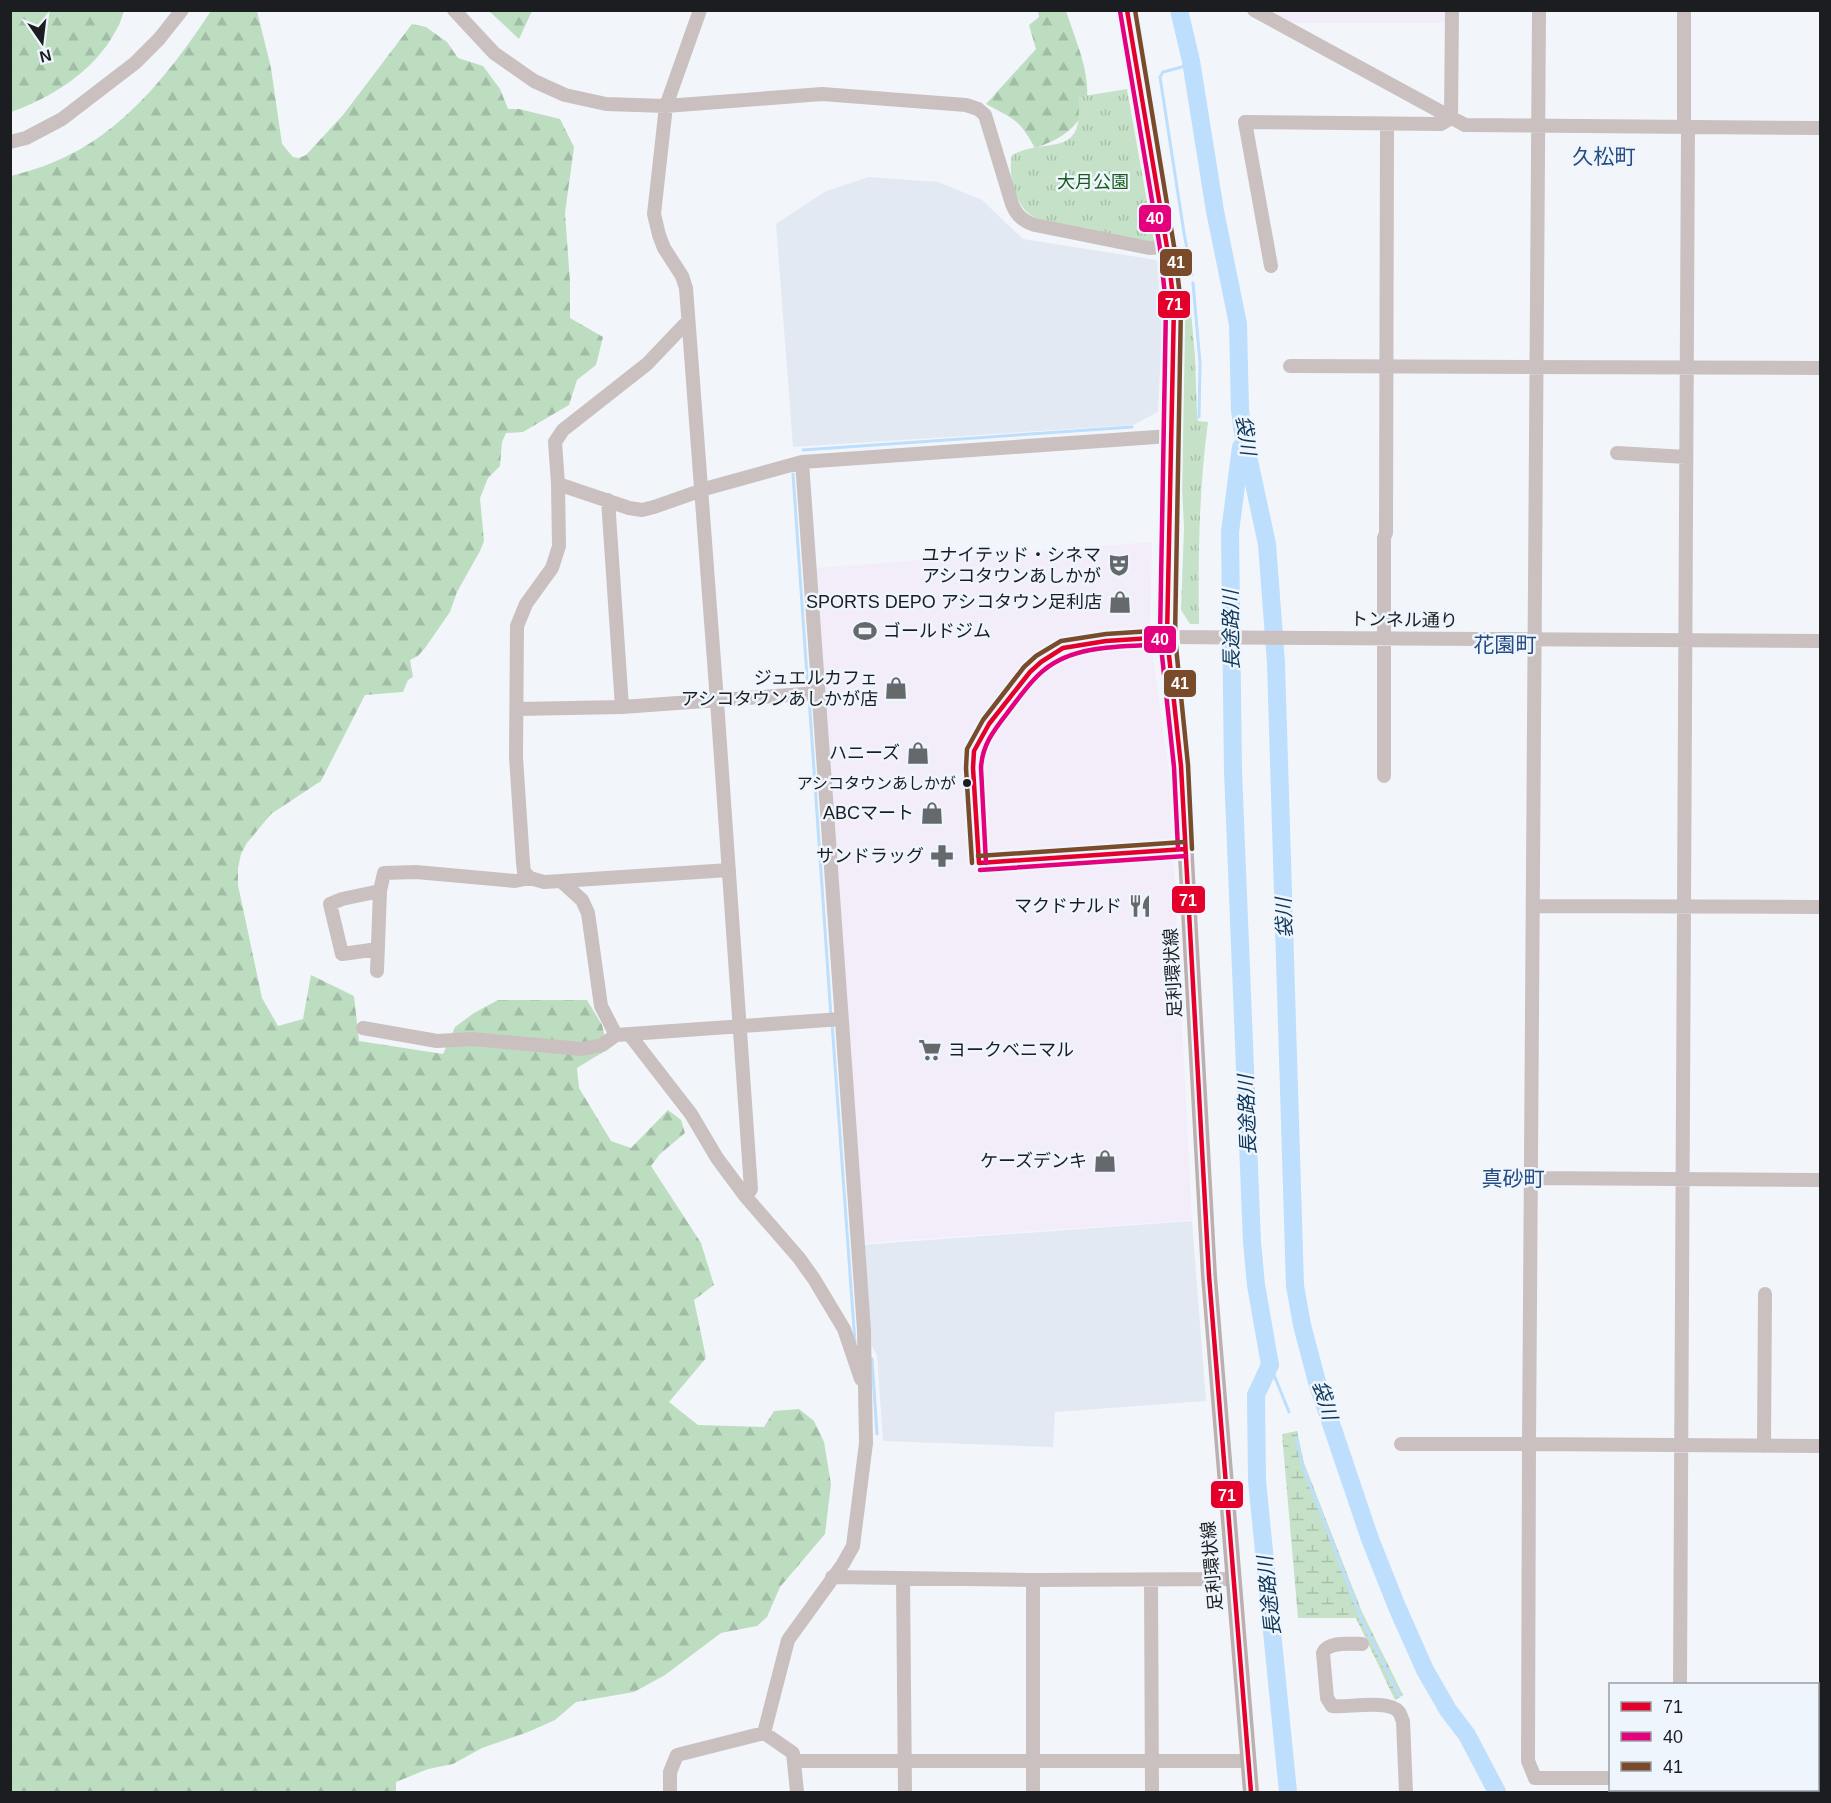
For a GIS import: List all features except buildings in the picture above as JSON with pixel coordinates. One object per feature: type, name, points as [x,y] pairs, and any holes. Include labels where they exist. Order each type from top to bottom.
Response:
[{"type":"main road","name":"足利環状線","points":[[1127,10],[1167,248],[1174,305],[1167,637],[1181,766],[1209,1276],[1251,1792]]},
{"type":"street","points":[[10,142],[26,138],[62,119],[135,63],[159,39],[182,10]]},
{"type":"street","points":[[454,10],[494,53],[534,81],[565,95],[606,104],[666,106],[822,94],[966,105],[978,109],[985,115],[1015,213],[1023,221],[1149,248],[1167,248]]},
{"type":"street","points":[[700,10],[666,106],[654,214],[664,248],[682,276],[686,288],[751,1189],[746,1197]]},
{"type":"street","points":[[1254,10],[1465,125],[1821,128]]},
{"type":"street","points":[[1451,118],[1452,10]]},
{"type":"street","points":[[1539,10],[1528,1761],[1535,1778],[1609,1778]]},
{"type":"street","points":[[1680,1683],[1682,905],[1686,457],[1684,10]]},
{"type":"street","points":[[1271,266],[1245,122],[1441,124],[1451,118]]},
{"type":"street","points":[[1384,776],[1383,538],[1386,533],[1387,124]]},
{"type":"street","points":[[530,878],[524,872],[516,757],[518,621],[526,604],[548,574],[556,556],[560,536],[555,442],[561,433],[647,364],[688,321]]},
{"type":"street","points":[[1290,366],[1821,369]]},
{"type":"street","points":[[558,484],[629,508],[642,510],[700,490],[802,462],[1170,436]]},
{"type":"street","points":[[1617,453],[1686,457]]},
{"type":"street","points":[[764,1733],[788,1640],[843,1564],[853,1546],[866,1443],[864,1330],[802,462]]},
{"type":"street","points":[[608,500],[622,707]]},
{"type":"street","name":"トンネル通り","points":[[1167,637],[1821,641]]},
{"type":"street","points":[[517,709],[622,707],[817,693]]},
{"type":"street","points":[[377,971],[380,891],[382,875],[388,872],[416,872],[515,881],[530,878],[544,882],[729,870]]},
{"type":"street","points":[[561,880],[582,900],[588,913],[601,1006],[622,1035],[691,1114],[717,1158],[746,1197],[799,1258],[814,1279],[844,1329],[866,1392]]},
{"type":"street","points":[[378,949],[342,954],[330,904],[364,893],[380,891]]},
{"type":"street","points":[[1533,906],[1821,907]]},
{"type":"street","points":[[363,1028],[437,1041],[472,1040],[582,1049],[602,1045],[622,1035],[841,1019]]},
{"type":"street","points":[[1532,1178],[1821,1180]]},
{"type":"street","points":[[1764,1446],[1765,1294]]},
{"type":"street","points":[[1401,1444],[1821,1446]]},
{"type":"street","points":[[832,1577],[1152,1581],[1233,1579]]},
{"type":"street","points":[[903,1578],[905,1792]]},
{"type":"street","points":[[1033,1580],[1033,1792]]},
{"type":"street","points":[[1152,1581],[1152,1792]]},
{"type":"street","points":[[1362,1644],[1329,1646],[1324,1649],[1327,1698],[1332,1706],[1381,1705],[1390,1706],[1399,1712],[1402,1721],[1406,1792]]},
{"type":"street","points":[[670,1792],[670,1772],[677,1755],[764,1733],[794,1753],[797,1792]]},
{"type":"street","points":[[796,1761],[1247,1761]]},
{"type":"shaded area","points":[[1267,11],[1446,11],[1447,23],[1290,23]]},
{"type":"shaded area","points":[[869,177],[938,182],[982,200],[1023,239],[1157,260],[1162,329],[1158,412],[1133,425],[793,447],[776,224],[826,191]]},
{"type":"shaded area","name":"アシコタウンあしかが","points":[[1152,542],[1150,626],[1146,628],[1146,638],[1147,648],[1153,657],[1169,772],[1192,1220],[862,1243],[817,568]]},
{"type":"shaded area","points":[[1192,1221],[1206,1401],[1055,1412],[1053,1447],[883,1441],[877,1355],[872,1346],[861,1245]]},
{"type":"green space","points":[[10,11],[124,11],[107,46],[80,74],[46,97],[11,112]]},
{"type":"green space","points":[[211,11],[257,11],[271,68],[282,144],[293,157],[299,158],[306,155],[343,115],[412,24],[426,27],[447,42],[458,58],[483,66],[500,89],[508,109],[519,109],[560,119],[574,147],[565,213],[570,318],[603,337],[596,365],[577,380],[569,405],[523,432],[506,433],[502,442],[500,466],[488,478],[480,498],[484,541],[457,592],[450,612],[425,648],[418,656],[410,660],[413,677],[408,680],[403,692],[365,695],[321,781],[271,814],[241,854],[238,885],[262,998],[278,1026],[303,1019],[311,975],[354,996],[359,1041],[443,1054],[455,1027],[498,1000],[587,1000],[602,1025],[608,1049],[577,1068],[579,1088],[611,1141],[631,1148],[668,1110],[681,1120],[685,1133],[660,1154],[651,1166],[701,1243],[714,1285],[694,1300],[706,1358],[669,1402],[698,1425],[764,1427],[774,1411],[799,1409],[814,1421],[824,1442],[831,1484],[825,1534],[780,1587],[767,1617],[757,1626],[721,1633],[665,1675],[634,1692],[576,1702],[555,1720],[528,1732],[482,1748],[453,1764],[428,1769],[396,1782],[396,1792],[11,1792],[11,176],[49,164],[79,150],[124,117],[144,98],[180,56]]},
{"type":"green space","points":[[489,11],[532,11],[519,39]]},
{"type":"green space","points":[[1038,11],[1066,11],[1086,73],[1087,92],[1084,109],[1076,124],[1060,137],[1035,148],[1020,125],[1004,113],[986,104],[1036,49],[1029,25],[1039,17]]},
{"type":"green space","name":"大月公園","points":[[1127,89],[1154,241],[1150,244],[1105,235],[1044,221],[1029,214],[1019,202],[1013,187],[1012,155],[1061,143],[1069,138],[1076,130],[1079,117],[1078,97]]},
{"type":"green space","points":[[1189,290],[1198,421],[1208,422],[1200,523],[1199,624],[1190,624],[1181,610],[1184,528],[1182,487],[1184,294]]},
{"type":"green space","points":[[1297,1431],[1304,1463],[1362,1612],[1403,1695],[1395,1700],[1356,1618],[1298,1618],[1282,1434]]},
{"type":"waterway","name":"袋川","points":[[1179,10],[1191,61],[1215,211],[1238,324],[1240,410],[1243,433],[1267,544],[1276,663],[1295,1286],[1302,1325],[1317,1382],[1370,1539],[1397,1607],[1425,1670],[1448,1710],[1467,1735],[1497,1792]]},
{"type":"waterway","points":[[1191,61],[1182,67],[1163,72],[1160,77],[1192,275]]},
{"type":"waterway","points":[[1193,283],[1200,363],[1199,417]]},
{"type":"waterway","points":[[803,450],[1132,427]]},
{"type":"waterway","name":"長途路川","points":[[1241,447],[1230,532],[1233,771],[1252,1242],[1256,1285],[1270,1365],[1256,1395],[1257,1481],[1288,1792]]},
{"type":"waterway","points":[[793,474],[808,691]]},
{"type":"waterway","points":[[809,697],[831,1017]]},
{"type":"waterway","points":[[832,1023],[855,1343]]},
{"type":"waterway","points":[[872,1359],[877,1434]]},
{"type":"waterway","points":[[1270,1365],[1289,1412]]},
{"type":"waterway","points":[[1296,1438],[1302,1464],[1361,1618],[1399,1696]]},
{"type":"transit line","name":"71","points":[[1127,10],[1167,247],[1174,305],[1167,637],[1181,766],[1209,1276],[1251,1792]]},
{"type":"transit line","name":"41","points":[[1135,10],[1174,246],[1181,304],[1175,637],[1188,765],[1192,849]]},
{"type":"transit line","name":"40","points":[[1120,11],[1160,248],[1166,305],[1160,637],[1174,767],[1178,849]]},
{"type":"transit line","name":"41","points":[[972,863],[966,768],[967,749],[983,720],[1024,667],[1036,656],[1061,641],[1106,634],[1167,630]]},
{"type":"transit line","name":"71","points":[[979,863],[974,751],[989,724],[1030,672],[1063,648],[1106,641],[1167,637]]},
{"type":"transit line","name":"40","points":[[986,863],[982,760],[986,745],[994,732],[1029,684],[1057,661],[1071,655],[1119,646],[1167,644]]},
{"type":"transit line","name":"41","points":[[978,856],[1184,842]]},
{"type":"transit line","name":"71","points":[[979,863],[1185,849]]},
{"type":"transit line","name":"40","points":[[980,870],[1186,856]]},
{"type":"place","name":"ユナイテッド・シネマ アシコタウンあしかが","points":[[1119,565]]},
{"type":"place","name":"SPORTS DEPO アシコタウン足利店","points":[[1120,602]]},
{"type":"place","name":"ゴールドジム","points":[[865,631]]},
{"type":"place","name":"ジュエルカフェ アシコタウンあしかが店","points":[[896,688]]},
{"type":"place","name":"ハニーズ","points":[[918,753]]},
{"type":"place","name":"アシコタウンあしかが","points":[[967,783]]},
{"type":"place","name":"ABCマート","points":[[932,813]]},
{"type":"place","name":"サンドラッグ","points":[[942,856]]},
{"type":"place","name":"マクドナルド","points":[[1140,906]]},
{"type":"place","name":"ヨークベニマル","points":[[930,1050]]},
{"type":"place","name":"ケーズデンキ","points":[[1105,1161]]},
{"type":"district","name":"久松町","points":[[1604,156]]},
{"type":"district","name":"花園町","points":[[1505,644]]},
{"type":"district","name":"真砂町","points":[[1513,1178]]}]
